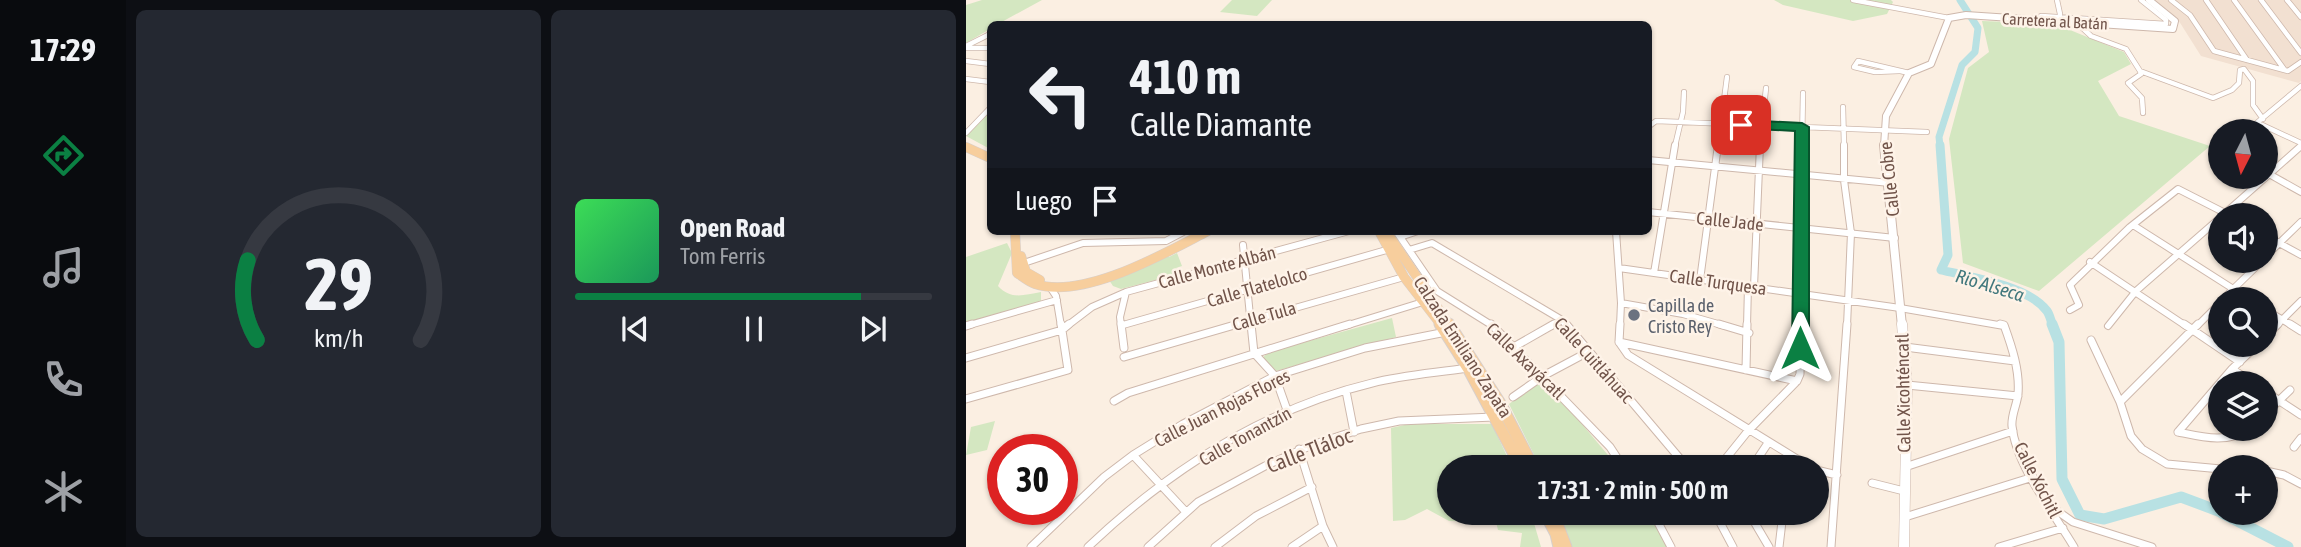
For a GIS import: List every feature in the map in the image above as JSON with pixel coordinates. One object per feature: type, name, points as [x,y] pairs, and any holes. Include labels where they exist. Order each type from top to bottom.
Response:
[{"type":"main road","points":[[966,141],[987,150]]},
{"type":"main road","points":[[966,147],[987,157]]},
{"type":"main road","points":[[1017,235],[1017,273],[1031,284],[1054,294],[1066,286],[1125,272],[1200,235]]},
{"type":"main road","points":[[1019,265],[1031,277],[1046,281],[1067,281],[1125,266],[1187,235]]},
{"type":"main road","name":"Calzada Emiliano Zapata","points":[[1381,235],[1404,276],[1446,332],[1468,368],[1515,455]]},
{"type":"main road","name":"Calzada Emiliano Zapata","points":[[1390,235],[1470,354],[1516,428],[1528,455]]},
{"type":"main road","points":[[1551,525],[1559,547]]},
{"type":"main road","points":[[1558,525],[1566,547]]},
{"type":"street","name":"Carretera al Batán","points":[[1853,0],[1949,18],[1966,15],[2061,17],[2076,21],[2173,29],[2175,21],[2149,0]]},
{"type":"street","points":[[2057,0],[2061,17]]},
{"type":"street","points":[[2041,16],[2166,24],[2166,20],[2141,0]]},
{"type":"street","points":[[2171,0],[2190,15],[2212,50],[2285,71],[2290,71],[2301,62]]},
{"type":"street","points":[[2206,0],[2247,60]]},
{"type":"street","points":[[2234,0],[2285,71]]},
{"type":"street","points":[[2261,0],[2301,53]]},
{"type":"street","points":[[2287,0],[2301,17]]},
{"type":"street","name":"Calle Cobre","points":[[1895,238],[1884,154],[1886,116],[1909,74],[1931,64],[1949,18]]},
{"type":"street","points":[[2076,21],[2091,36],[2126,49],[2134,67],[2140,71],[2213,98],[2232,90],[2239,83],[2240,70],[2244,69],[2250,73],[2255,89],[2253,105],[2260,119]]},
{"type":"street","points":[[966,47],[987,36]]},
{"type":"street","points":[[966,47],[987,48]]},
{"type":"street","points":[[966,61],[987,64]]},
{"type":"street","points":[[1899,71],[1875,72],[1854,67],[1858,61],[1899,71],[1909,74]]},
{"type":"street","points":[[2140,71],[2141,74],[2128,83],[2142,98],[2143,113]]},
{"type":"street","points":[[1700,279],[1727,77]]},
{"type":"street","points":[[966,79],[987,82]]},
{"type":"street","points":[[2261,119],[2301,86]]},
{"type":"street","points":[[1746,370],[1757,171],[1766,88]]},
{"type":"street","points":[[1654,273],[1679,122],[1683,112],[1684,92]]},
{"type":"street","points":[[1730,455],[1748,431],[1797,381],[1800,374],[1803,93]]},
{"type":"street","points":[[1831,547],[1849,301],[1851,233],[1844,180],[1843,107]]},
{"type":"street","points":[[966,133],[987,111]]},
{"type":"street","points":[[1652,124],[1656,121],[1927,132]]},
{"type":"street","points":[[2278,131],[2301,145],[2278,166]]},
{"type":"street","points":[[1652,160],[1889,183]]},
{"type":"street","points":[[2278,181],[2301,192]]},
{"type":"street","points":[[2070,310],[2079,305],[2070,285],[2091,262],[2178,188],[2208,203]]},
{"type":"street","points":[[2237,203],[2253,189]]},
{"type":"street","name":"Calle Jade","points":[[1652,212],[1895,238]]},
{"type":"street","points":[[2301,222],[2280,243],[2301,255]]},
{"type":"street","points":[[2133,225],[2230,287]]},
{"type":"street","points":[[2108,326],[2136,291],[2208,229]]},
{"type":"street","points":[[1019,265],[1083,243],[1166,241],[1177,235]]},
{"type":"street","name":"Calle Monte Albán","points":[[966,358],[1062,330],[1110,298],[1126,292],[1335,235]]},
{"type":"street","name":"Calle Axayácatl","points":[[1399,235],[1437,291],[1498,329],[1512,348],[1544,376],[1615,455]]},
{"type":"street","points":[[1616,235],[1621,303],[1619,342],[1628,355],[1788,455]]},
{"type":"street","name":"Calle Xicohténcatl","points":[[1895,238],[1907,385],[1904,547]]},
{"type":"street","name":"Calle Cuitláhuac","points":[[1409,250],[1432,243],[1562,320],[1676,455]]},
{"type":"street","points":[[1243,245],[1254,353],[1275,376],[1287,410]]},
{"type":"street","name":"Calle Tlatelolco","points":[[1123,325],[1390,249]]},
{"type":"street","points":[[2091,262],[2240,362]]},
{"type":"street","name":"Calle Turquesa","points":[[1619,268],[1900,308],[2001,324],[2005,328]]},
{"type":"street","points":[[2235,287],[2250,273]]},
{"type":"street","name":"Calle Tula","points":[[1124,357],[1404,276]]},
{"type":"street","points":[[1110,298],[1112,288]]},
{"type":"street","points":[[1124,348],[1121,317],[1126,292]]},
{"type":"street","points":[[966,327],[1054,294],[1068,370],[966,399]]},
{"type":"street","name":"Calle Juan Rojas Flores","points":[[1114,401],[1128,393],[1423,302]]},
{"type":"street","points":[[1621,303],[1683,314],[1749,333]]},
{"type":"street","points":[[2278,325],[2300,303]]},
{"type":"street","points":[[2120,402],[2208,315]]},
{"type":"street","points":[[2278,317],[2301,331]]},
{"type":"street","points":[[1512,348],[1562,320]]},
{"type":"street","name":"Calle Xóchitl","points":[[2005,328],[2015,361],[2018,397],[2012,409],[2013,431],[2033,477],[2074,547]]},
{"type":"street","name":"Calle Juan Rojas Flores","points":[[1031,547],[1104,477],[1133,455],[1183,424],[1275,376],[1365,348],[1446,332]]},
{"type":"street","points":[[2091,340],[2120,402],[2131,436],[2142,449],[2155,458],[2181,467],[2208,468]]},
{"type":"street","points":[[1619,342],[1797,381]]},
{"type":"street","points":[[1905,347],[2015,361]]},
{"type":"street","points":[[1513,397],[1588,352]]},
{"type":"street","points":[[2235,371],[2232,369],[2245,357]]},
{"type":"street","name":"Calle Tonantzín","points":[[1088,547],[1113,522],[1159,485],[1287,410],[1371,383],[1468,368]]},
{"type":"street","points":[[1907,385],[2018,397]]},
{"type":"street","points":[[2290,390],[2279,401],[2301,415]]},
{"type":"street","points":[[1346,391],[1354,432]]},
{"type":"street","points":[[2208,397],[2178,432],[2208,437]]},
{"type":"street","name":"Calle Tláloc","points":[[1148,547],[1185,511],[1246,475],[1299,449],[1385,423],[1439,417],[1494,417]]},
{"type":"street","points":[[1905,467],[2013,431]]},
{"type":"street","points":[[2294,447],[2301,438]]},
{"type":"street","points":[[1760,455],[1768,443]]},
{"type":"street","points":[[1299,449],[1323,526],[1333,547]]},
{"type":"street","points":[[1133,455],[1185,511]]},
{"type":"street","points":[[1829,473],[1837,475]]},
{"type":"street","points":[[2278,474],[2301,484]]},
{"type":"street","points":[[1904,517],[2033,477]]},
{"type":"street","points":[[1872,483],[1904,491]]},
{"type":"street","points":[[1215,547],[1256,516],[1312,487]]},
{"type":"street","points":[[2051,507],[2073,522],[2152,547]]},
{"type":"street","points":[[1659,525],[1671,547]]},
{"type":"street","points":[[1721,525],[1733,547]]},
{"type":"street","points":[[1760,525],[1779,546]]},
{"type":"street","points":[[1779,546],[1782,525]]},
{"type":"street","points":[[1292,547],[1323,526]]},
{"type":"street","points":[[1999,547],[2063,528]]},
{"type":"shaded area","points":[[2153,0],[2301,0],[2301,81],[2299,83],[2201,56],[2177,18]]},
{"type":"green space","points":[[982,0],[1042,0],[1004,21],[987,21],[987,31],[966,43],[966,5]]},
{"type":"green space","points":[[1232,0],[1272,0],[1257,16],[1220,12]]},
{"type":"green space","points":[[1774,0],[1893,2],[1887,14],[1853,21],[1783,5]]},
{"type":"green space","points":[[1982,21],[2064,24],[2070,30],[2124,52],[2131,64],[2098,81],[2119,116],[2208,145],[2039,291],[1963,263],[1949,139],[1968,68],[1989,52]]},
{"type":"green space","points":[[987,113],[987,147],[966,136]]},
{"type":"green space","points":[[1007,243],[1012,253],[998,286],[1013,295],[1041,292],[1041,302],[966,323],[966,257]]},
{"type":"green space","points":[[1177,253],[1182,266],[1176,268],[1179,274],[1121,289],[1113,286],[1109,280],[1166,255],[1169,257]]},
{"type":"green space","points":[[1392,318],[1396,337],[1276,371],[1261,359],[1269,352]]},
{"type":"green space","points":[[1542,380],[1608,455],[1534,455],[1509,404]]},
{"type":"green space","points":[[995,421],[991,434],[987,434],[987,450],[966,455],[971,427]]},
{"type":"green space","points":[[1423,421],[1434,424],[1492,424],[1506,455],[1437,455],[1437,514],[1427,509],[1405,520],[1393,521],[1391,428]]},
{"type":"green space","points":[[1497,525],[1535,525],[1541,547],[1520,547],[1522,533],[1498,530]]},
{"type":"green space","points":[[1564,525],[1661,525],[1670,547],[1570,547]]},
{"type":"waterway","name":"Rio Alseca","points":[[1940,146],[1939,137],[1962,65],[1975,52],[1978,28],[1960,0]]},
{"type":"waterway","name":"Rio Alseca","points":[[1940,145],[1948,255],[1941,270],[1983,279],[2027,295],[2047,311],[2053,326]]},
{"type":"waterway","name":"Rio Alseca","points":[[2052,324],[2059,342],[2062,479],[2080,515],[2104,519],[2181,497],[2208,507]]},
{"type":"waterway","name":"Rio Alseca","points":[[2245,525],[2288,547]]},
{"type":"place","name":"Capilla de Cristo Rey","points":[[1634,315]]},
{"type":"route","points":[[1741,125],[1802,127],[1800,348]]}]
